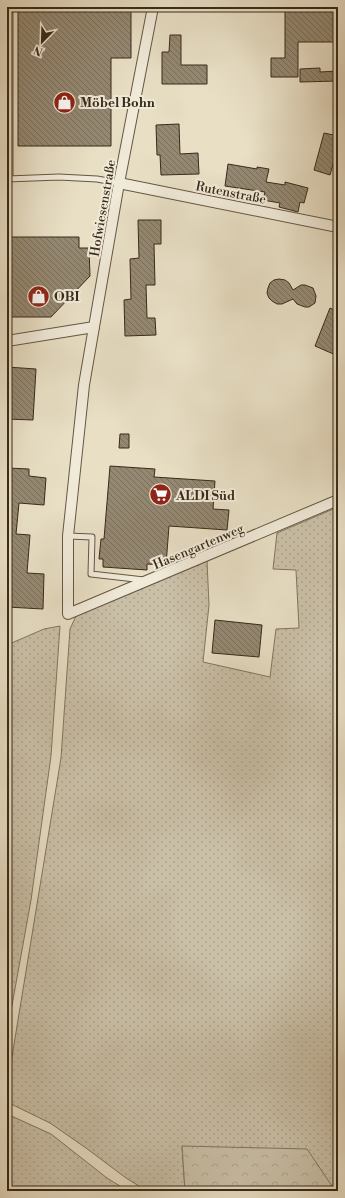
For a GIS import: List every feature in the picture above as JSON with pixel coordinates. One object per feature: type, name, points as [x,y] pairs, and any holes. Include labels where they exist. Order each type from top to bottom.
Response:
[{"type":"street","name":"Hofwiesenstraße","points":[[68,614],[68,536],[84,385],[119,183],[153,7]]},
{"type":"street","name":"Rutenstraße","points":[[119,183],[338,227]]},
{"type":"street","points":[[7,341],[94,327]]},
{"type":"street","name":"Hasengartenweg","points":[[68,614],[338,500]]},
{"type":"lane","points":[[10,7],[9,179],[59,177],[96,179],[119,183]]},
{"type":"lane","points":[[68,536],[92,537],[91,574],[148,581]]},
{"type":"green space","points":[[338,507],[338,1185],[332,1186],[182,1146],[185,1191],[147,1191],[126,1178],[50,1123],[9,1103],[9,1075],[61,758],[70,629],[76,616],[207,561],[209,605],[203,662],[270,677],[276,629],[299,628],[296,570],[273,569],[277,533]]},
{"type":"green space","points":[[60,626],[51,756],[31,900],[7,1033],[7,645],[44,629]]},
{"type":"green space","points":[[7,1114],[51,1134],[107,1178],[128,1191],[7,1191]]},
{"type":"green space","points":[[182,1146],[307,1149],[332,1186],[338,1185],[338,1191],[185,1191]]},
{"type":"building","name":"Möbel Bohn","points":[[18,7],[131,7],[131,58],[111,58],[111,146],[18,146]]},
{"type":"building","points":[[285,7],[338,7],[338,42],[298,42],[298,77],[271,77],[271,58],[285,58]]},
{"type":"building","points":[[170,35],[181,35],[181,65],[207,65],[207,84],[162,84],[162,52],[169,52]]},
{"type":"building","points":[[320,68],[320,72],[338,71],[338,81],[300,82],[300,69]]},
{"type":"building","points":[[179,124],[180,154],[198,153],[199,174],[161,175],[160,155],[157,155],[156,125]]},
{"type":"building","points":[[324,133],[338,136],[338,162],[334,161],[330,175],[314,170]]},
{"type":"building","points":[[228,164],[257,169],[257,167],[269,169],[266,182],[285,185],[285,182],[308,188],[304,203],[300,202],[298,212],[279,207],[280,203],[263,200],[265,192],[225,186]]},
{"type":"building","points":[[138,220],[161,220],[161,244],[154,244],[155,285],[146,285],[147,318],[155,318],[156,335],[125,336],[124,300],[131,299],[130,259],[139,258]]},
{"type":"building","name":"OBI","points":[[7,237],[79,237],[79,248],[89,248],[90,276],[51,317],[7,317]]},
{"type":"building","points":[[279,279],[285,280],[289,283],[293,290],[301,285],[313,288],[316,296],[315,303],[309,307],[305,307],[297,304],[293,299],[282,304],[277,304],[272,301],[267,293],[268,288],[270,283]]},
{"type":"building","points":[[330,308],[338,312],[338,356],[315,346]]},
{"type":"building","points":[[7,367],[36,369],[33,420],[7,419]]},
{"type":"building","points":[[120,434],[129,434],[129,448],[119,448]]},
{"type":"building","name":"ALDI Süd","points":[[110,466],[155,469],[154,477],[215,481],[213,509],[229,510],[227,530],[169,526],[166,565],[147,564],[147,570],[103,567],[103,559],[99,559],[101,539],[104,539]]},
{"type":"building","points":[[7,468],[29,469],[29,476],[46,478],[44,505],[19,503],[16,534],[30,535],[27,573],[44,574],[43,609],[7,607]]},
{"type":"building","points":[[215,620],[262,625],[259,657],[212,653]]},
{"type":"place","name":"Möbel Bohn","points":[[64,102]]},
{"type":"place","name":"OBI","points":[[39,296]]},
{"type":"place","name":"ALDI Süd","points":[[161,495]]}]
